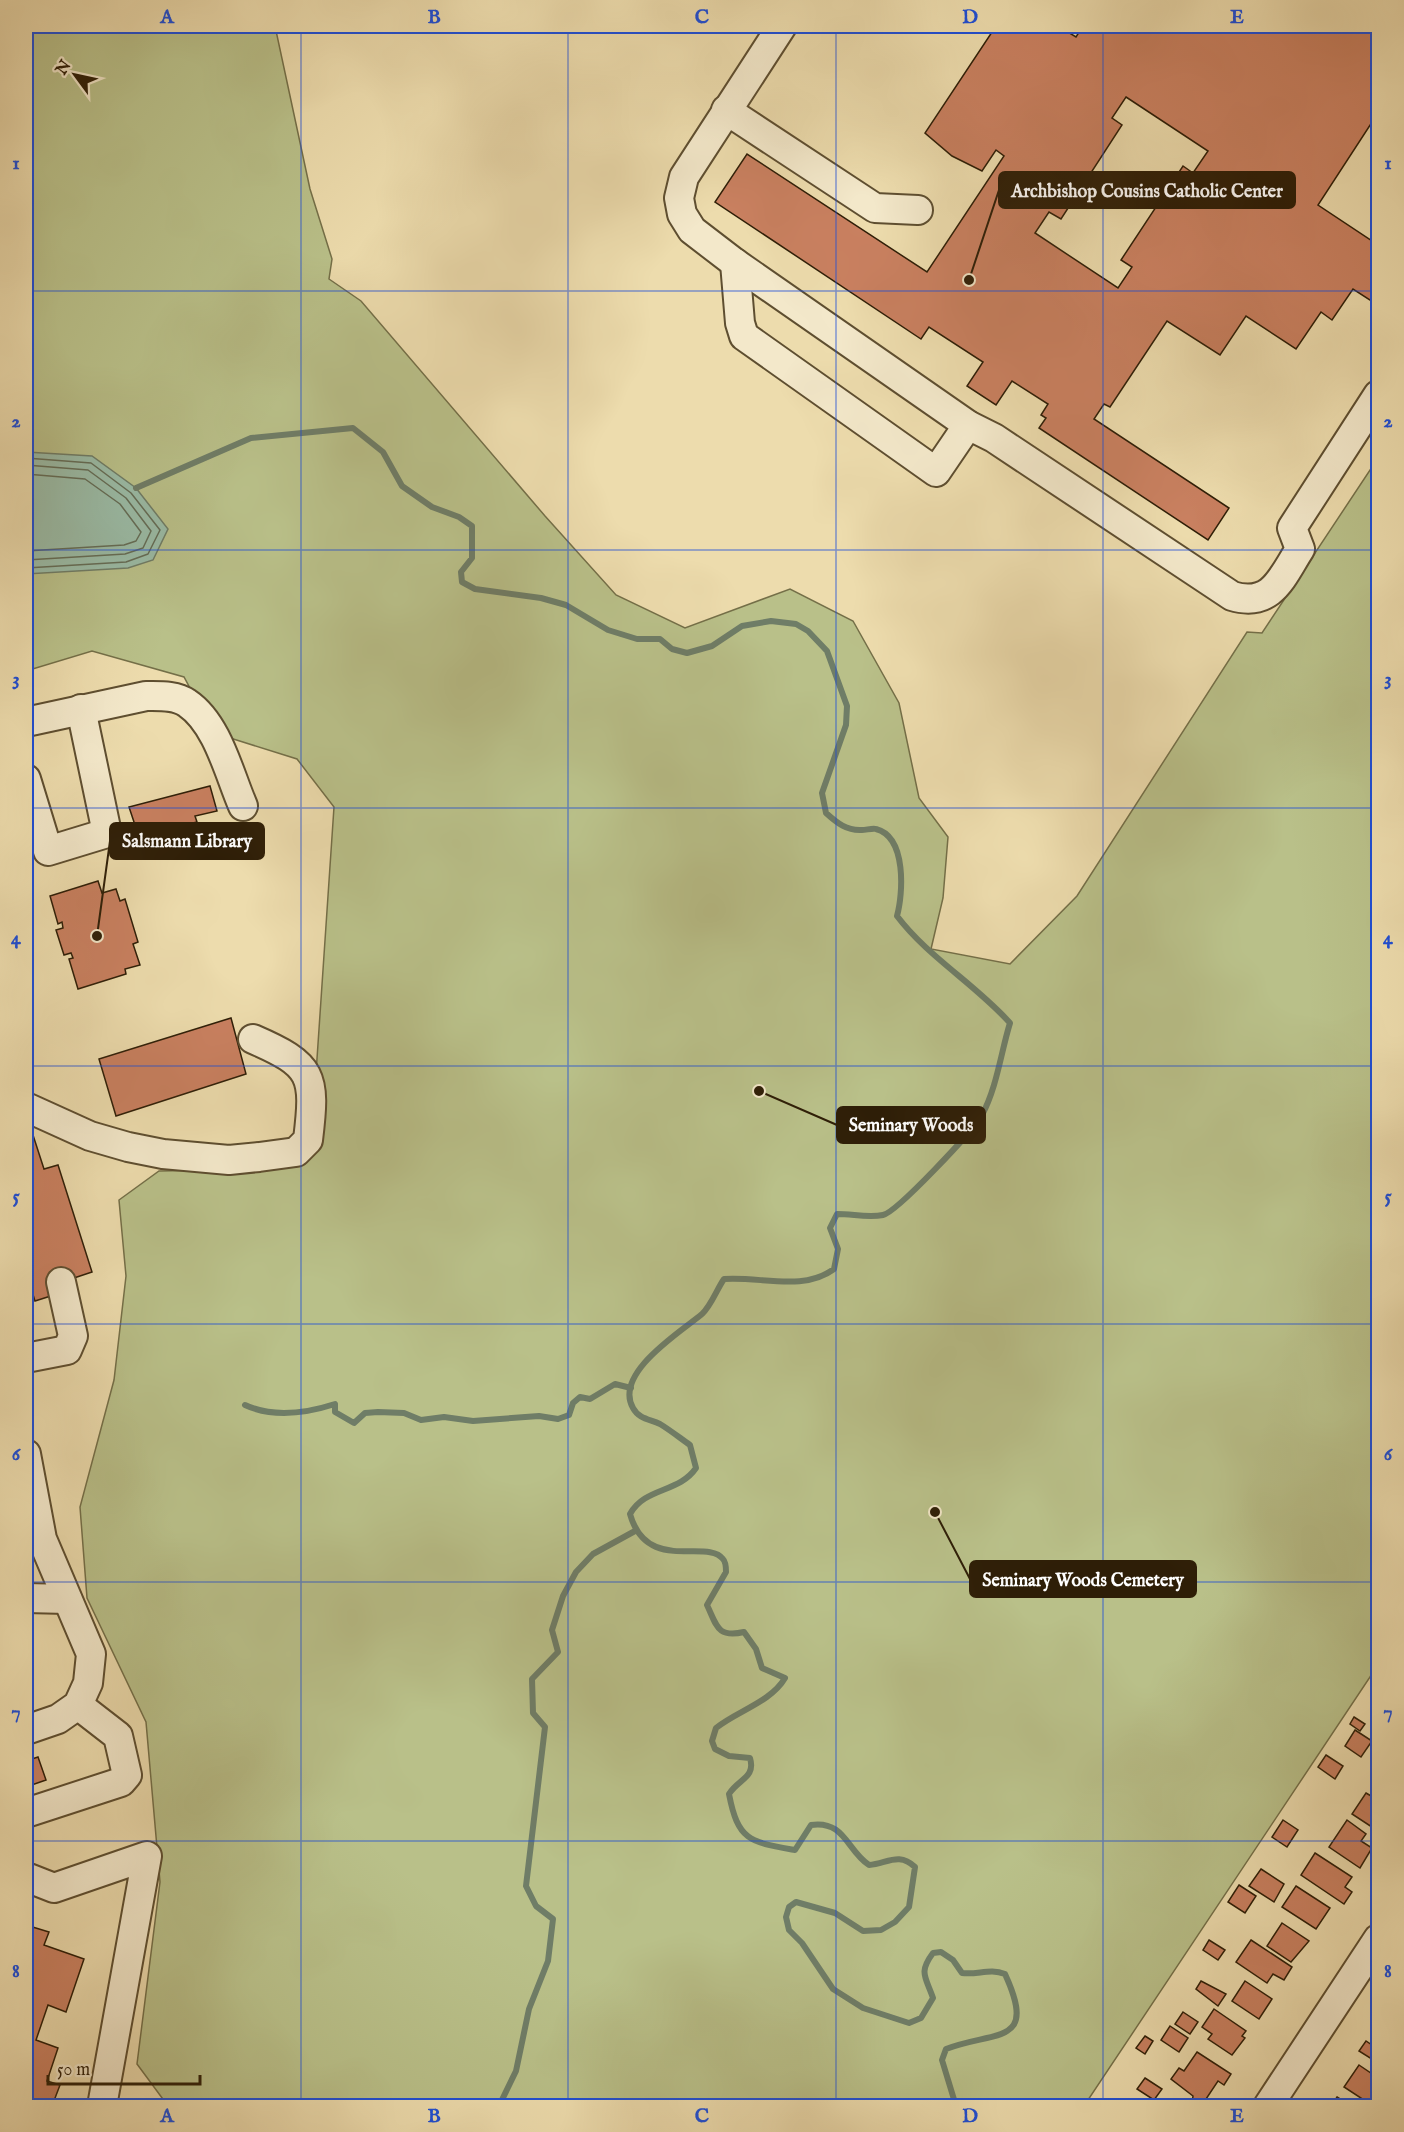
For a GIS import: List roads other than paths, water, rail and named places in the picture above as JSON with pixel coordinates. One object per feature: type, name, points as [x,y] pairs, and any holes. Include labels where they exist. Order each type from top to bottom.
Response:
[{"type":"street","points":[[782,26],[693,159],[684,177],[680,198],[682,214],[692,230],[735,263],[968,425],[994,438],[1232,596],[1246,600],[1263,597],[1274,589],[1300,549],[1292,528],[1378,395]]},
{"type":"street","points":[[726,110],[875,208],[918,210]]},
{"type":"street","points":[[735,263],[740,323],[744,336],[936,472],[968,425]]},
{"type":"street","points":[[26,722],[146,696],[166,696],[187,702],[202,718],[215,740],[243,806]]},
{"type":"street","points":[[26,778],[48,850],[107,833],[81,709]]},
{"type":"street","points":[[26,1107],[90,1136],[163,1154],[229,1160],[296,1152],[308,1140],[311,1082],[303,1067],[287,1054],[253,1039]]},
{"type":"street","points":[[26,1358],[67,1350],[72,1336],[61,1282]]},
{"type":"street","points":[[26,1454],[42,1539],[91,1654],[88,1683],[78,1705],[58,1719],[26,1730]]},
{"type":"street","points":[[26,1598],[67,1599]]},
{"type":"street","points":[[26,1813],[121,1782],[127,1775],[118,1736],[78,1705]]},
{"type":"street","points":[[26,1877],[54,1888],[147,1856],[102,2106]]},
{"type":"street","points":[[1268,2106],[1378,1939]]},
{"type":"water","points":[[26,452],[92,456],[136,488],[168,529],[153,560],[128,568],[26,574]]},
{"type":"waterway","points":[[136,488],[251,438],[353,428],[383,452],[402,486],[432,507],[459,517],[472,526],[472,558],[461,572],[462,582],[475,589],[541,598],[566,605],[608,630],[637,639],[660,639],[672,649],[687,653],[712,646],[742,626],[771,621],[796,624],[808,631],[827,651],[847,706],[846,725],[822,793],[826,813],[847,828],[875,829],[886,834],[898,854],[900,867],[901,894],[897,916],[923,945],[1010,1023],[991,1093],[982,1115],[935,1170],[891,1210],[877,1216],[837,1214],[830,1228],[838,1249],[834,1269],[809,1280],[781,1282],[724,1279],[705,1311],[652,1354],[641,1367],[633,1381],[629,1395],[635,1412],[641,1417],[660,1424],[690,1445],[696,1468],[681,1482],[644,1499],[630,1514],[638,1532],[649,1543],[663,1549],[715,1553],[723,1559],[726,1572],[707,1605],[716,1624],[723,1632],[744,1632],[756,1649],[762,1668],[785,1678],[763,1700],[716,1728],[712,1741],[715,1749],[729,1756],[750,1758],[751,1770],[729,1794],[742,1830],[748,1837],[757,1841],[795,1850],[811,1825],[822,1825],[838,1832],[869,1865],[898,1859],[915,1867],[909,1907],[895,1922],[881,1930],[863,1931],[835,1913],[796,1902],[789,1907],[786,1917],[789,1930],[802,1943],[833,1989],[863,2008],[909,2023],[921,2018],[933,1998],[925,1975],[928,1960],[933,1953],[941,1952],[953,1960],[962,1973],[1005,1974],[1014,1997],[1017,2013],[1014,2024],[1007,2031],[995,2036],[946,2049],[942,2060],[956,2106]]},
{"type":"waterway","points":[[245,1405],[267,1412],[290,1413],[335,1404],[335,1412],[354,1423],[365,1413],[378,1412],[404,1413],[421,1420],[444,1417],[473,1421],[539,1416],[558,1419],[569,1415],[573,1403],[580,1397],[590,1399],[615,1384],[631,1388]]},
{"type":"waterway","points":[[499,2106],[516,2071],[529,2009],[548,1961],[553,1919],[536,1906],[526,1886],[545,1727],[533,1713],[532,1679],[558,1652],[552,1630],[563,1596],[576,1572],[593,1554],[635,1531]]},
{"type":"place","name":"Archbishop Cousins Catholic Center","points":[[969,280]]},
{"type":"place","name":"Salsmann Library","points":[[97,936]]},
{"type":"place","name":"Seminary Woods","points":[[759,1091]]},
{"type":"place","name":"Seminary Woods Cemetery","points":[[935,1512]]}]
